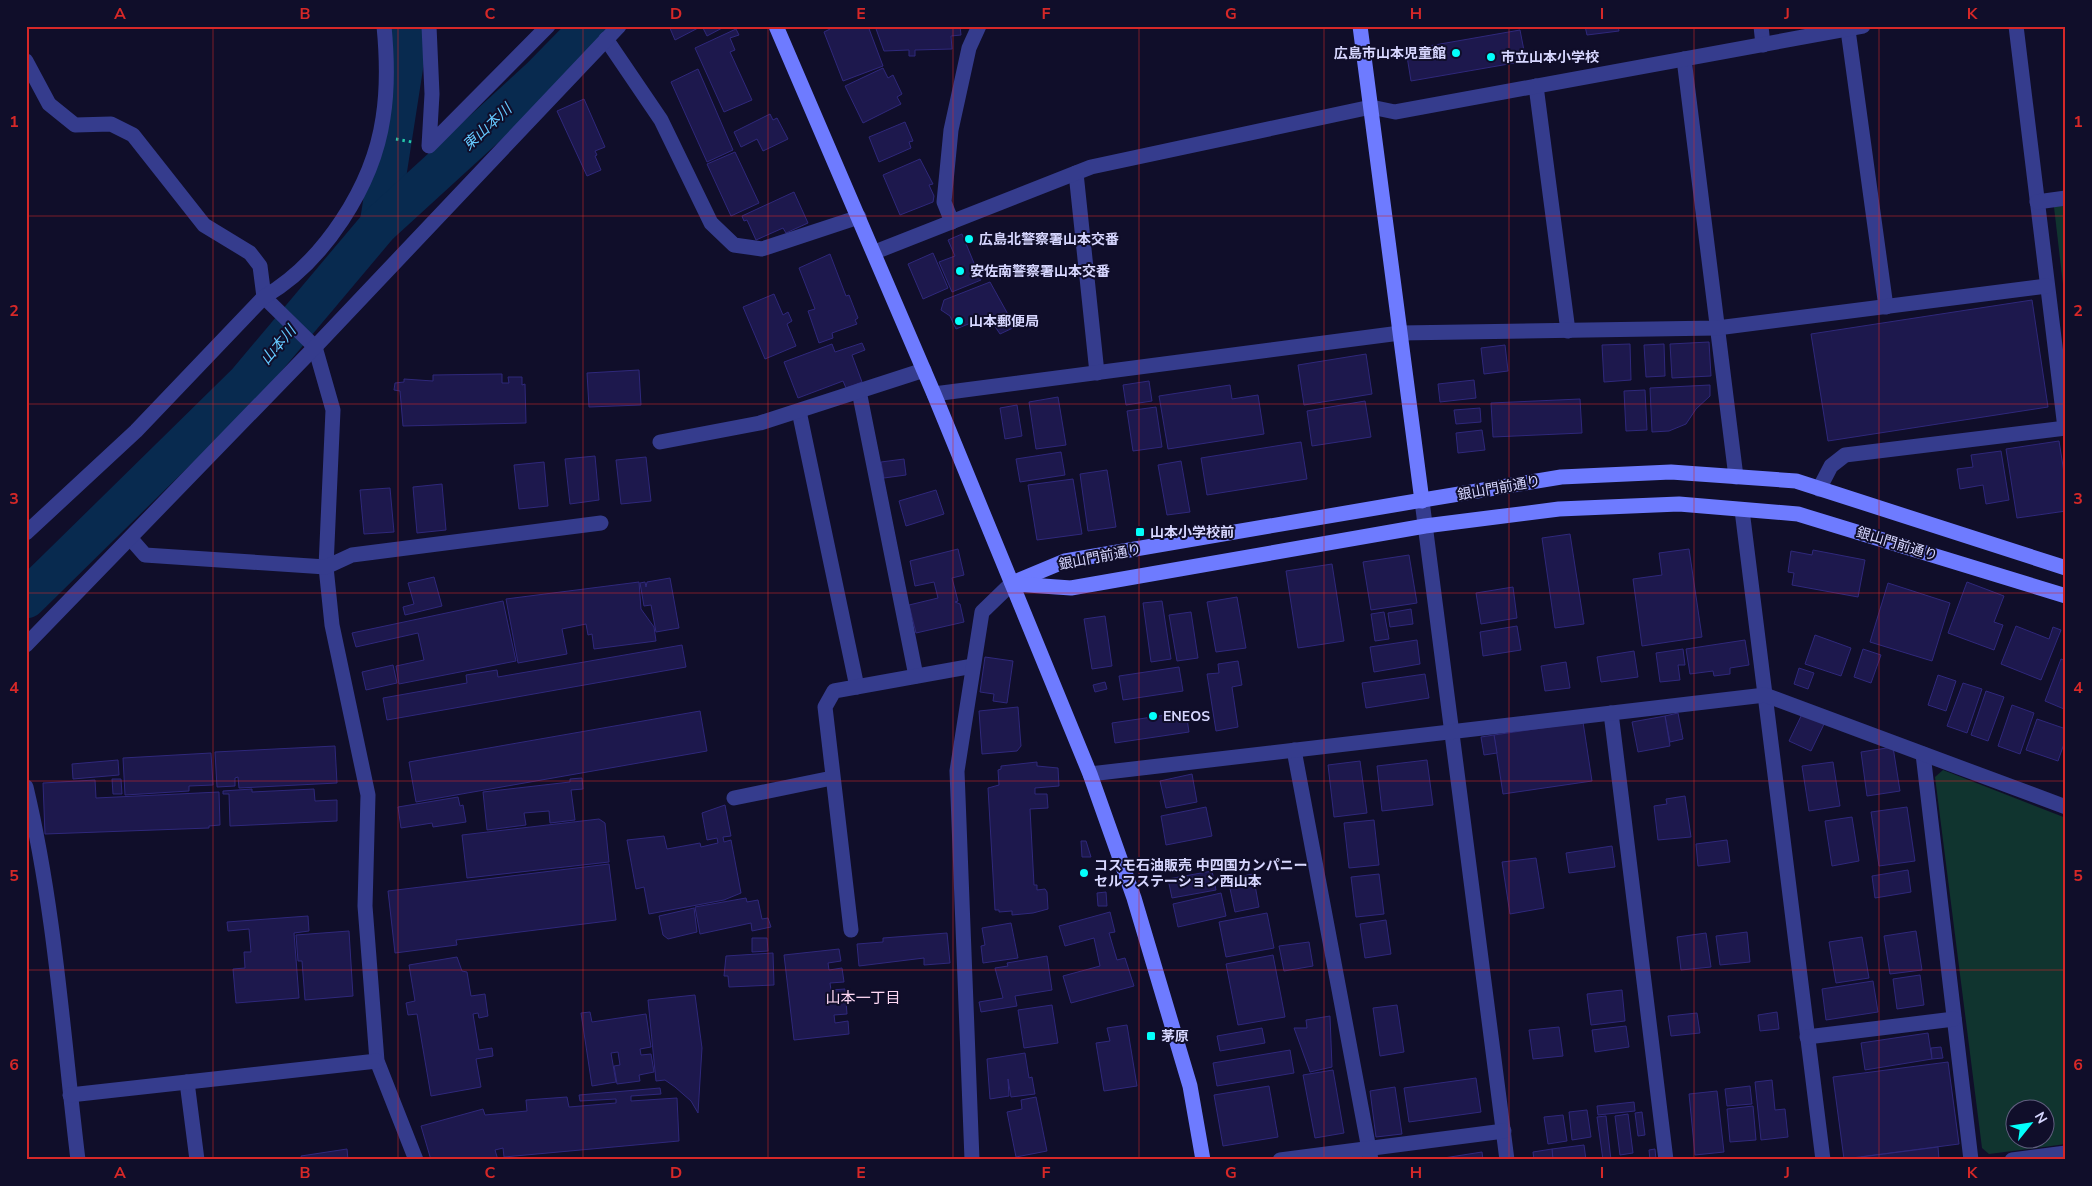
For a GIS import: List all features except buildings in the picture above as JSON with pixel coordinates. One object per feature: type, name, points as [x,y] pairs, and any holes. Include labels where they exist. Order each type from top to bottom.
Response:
[{"type":"street","points":[[26,533],[136,431],[264,297],[286,285],[314,258],[338,226],[360,189],[383,120],[386,85],[384,26]]},
{"type":"street","points":[[429,26],[432,94],[429,146]]},
{"type":"street","points":[[429,146],[548,26]]},
{"type":"street","points":[[26,645],[131,539],[315,347],[619,26]]},
{"type":"street","points":[[776,26],[924,370],[1090,774],[1134,898],[1190,1086],[1202,1160]]},
{"type":"street","points":[[952,222],[944,202],[951,130],[969,48],[979,26]]},
{"type":"street","points":[[1360,26],[1507,1160]]},
{"type":"street","points":[[1761,26],[1763,45]]},
{"type":"street","points":[[1819,489],[1831,466],[1845,456],[2065,428],[2016,26]]},
{"type":"street","points":[[874,252],[1091,167],[1371,107],[1395,112],[1855,28],[1886,306]]},
{"type":"street","points":[[606,39],[661,120],[711,223],[734,245],[762,249],[859,218]]},
{"type":"street","points":[[1684,59],[1736,476]]},
{"type":"street","points":[[26,61],[49,104],[75,125],[110,124],[133,135],[204,225],[250,253],[260,266],[264,297],[315,347],[332,410],[326,567],[332,625],[368,795],[365,906],[377,1061],[416,1160]]},
{"type":"street","points":[[1536,86],[1568,330]]},
{"type":"street","points":[[1076,173],[1097,373]]},
{"type":"street","points":[[2037,202],[2066,198]]},
{"type":"street","points":[[934,394],[1400,333],[1717,328],[2047,286]]},
{"type":"street","points":[[660,442],[760,424],[924,370]]},
{"type":"street","points":[[859,391],[916,676]]},
{"type":"street","points":[[799,411],[857,687]]},
{"type":"street","name":"銀山門前通り","points":[[1012,583],[1064,562],[1561,477],[1671,472],[1796,481],[2066,568]]},
{"type":"street","name":"銀山門前通り","points":[[1012,583],[1072,588],[1425,526],[1559,509],[1679,504],[1798,514],[2066,596]]},
{"type":"street","points":[[1742,510],[1822,1160]]},
{"type":"street","points":[[131,539],[145,555],[326,567],[352,555],[601,523]]},
{"type":"street","points":[[972,1160],[957,771],[982,612],[1012,583]]},
{"type":"street","points":[[851,930],[825,706],[834,691],[973,666]]},
{"type":"street","points":[[1090,774],[1765,695],[2066,807]]},
{"type":"street","points":[[1611,713],[1666,1160]]},
{"type":"street","points":[[1294,750],[1370,1154]]},
{"type":"street","points":[[1923,754],[1970,1160]]},
{"type":"street","points":[[734,798],[832,778]]},
{"type":"street","points":[[26,787],[34,819],[51,929],[78,1160]]},
{"type":"street","points":[[1807,1037],[1954,1019]]},
{"type":"street","points":[[70,1095],[377,1061]]},
{"type":"street","points":[[187,1082],[197,1160]]},
{"type":"street","points":[[1280,1160],[1370,1154],[1504,1131]]},
{"type":"street","points":[[2012,1160],[2066,1153]]},
{"type":"path","points":[[378,135],[429,146]]},
{"type":"green space","points":[[2066,200],[2066,310],[2054,207]]},
{"type":"green space","points":[[1943,770],[2066,818],[2066,1144],[2054,1146],[2054,1098],[2004,1098],[2004,1148],[2035,1148],[1989,1154],[1982,1148],[1935,777]]},
{"type":"waterway","name":"山本川","points":[[379,225],[410,26]]},
{"type":"waterway","name":"山本川","points":[[26,599],[246,383],[379,225],[541,77],[591,26]]},
{"type":"place","name":"広島市山本児童館","points":[[1456,53]]},
{"type":"place","name":"市立山本小学校","points":[[1491,57]]},
{"type":"place","name":"広島北警察署山本交番","points":[[969,239]]},
{"type":"place","name":"安佐南警察署山本交番","points":[[960,271]]},
{"type":"place","name":"山本郵便局","points":[[959,321]]},
{"type":"place","name":"山本小学校前","points":[[1140,532]]},
{"type":"place","name":"ENEOS","points":[[1153,716]]},
{"type":"place","name":"コスモ石油販売 中四国カンパニー セルフステーション西山本","points":[[1084,873]]},
{"type":"place","name":"茅原","points":[[1151,1036]]},
{"type":"district","name":"山本一丁目","points":[[863,998]]},
{"type":"water label","name":"東山本川","points":[[487,127]]}]
